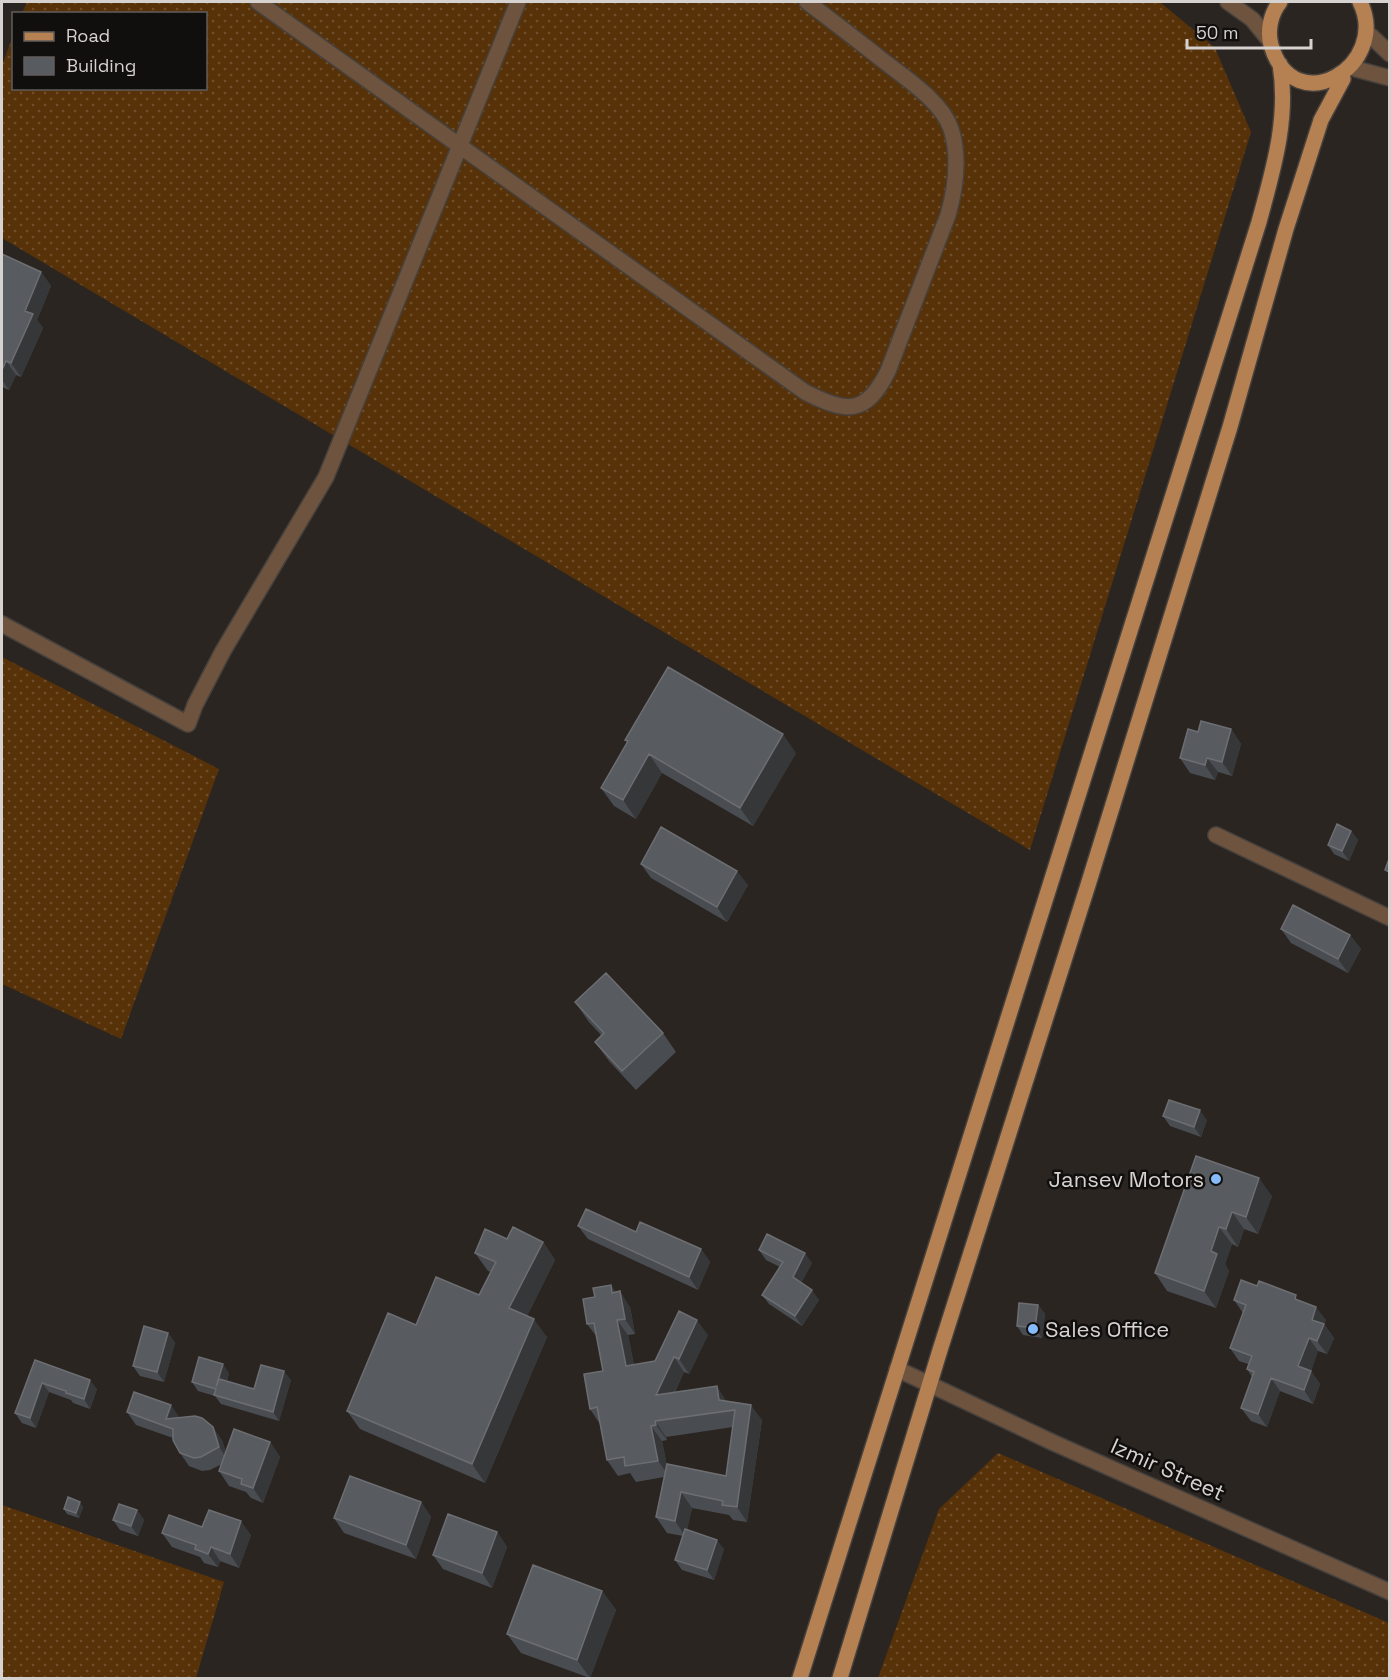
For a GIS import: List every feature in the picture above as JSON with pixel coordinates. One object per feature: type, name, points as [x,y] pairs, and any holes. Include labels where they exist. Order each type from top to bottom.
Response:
[{"type":"main road","points":[[1280,2],[1272,16],[1270,41],[1280,64],[1293,76],[1309,82],[1326,84],[1343,79],[1364,60],[1371,36],[1370,22],[1360,2]]},
{"type":"main road","points":[[800,1678],[1259,222],[1283,120],[1283,82],[1280,64]]},
{"type":"main road","points":[[840,1678],[1234,416],[1298,192],[1321,120],[1343,79]]},
{"type":"street","points":[[258,2],[805,392],[835,406],[849,407],[862,405],[870,400],[888,371],[948,215],[956,173],[954,141],[944,114],[923,93],[807,2]]},
{"type":"street","points":[[2,624],[188,724],[195,705],[223,651],[326,477],[518,2]]},
{"type":"street","points":[[1228,2],[1252,19],[1270,41]]},
{"type":"street","points":[[1371,36],[1389,54]]},
{"type":"street","points":[[1356,69],[1389,78]]},
{"type":"street","points":[[1216,835],[1389,918]]},
{"type":"street","name":"Izmir Street","points":[[897,1370],[1054,1443],[1389,1592]]},
{"type":"shaded area","points":[[27,2],[1160,2],[1215,48],[1251,132],[1030,850],[2,238],[2,66],[12,38],[12,90],[207,90],[207,12],[22,12]]},
{"type":"shaded area","points":[[2,657],[219,769],[121,1039],[2,984]]},
{"type":"shaded area","points":[[998,1453],[1389,1623],[1389,1678],[878,1678],[939,1509]]},
{"type":"shaded area","points":[[2,1505],[224,1582],[196,1678],[2,1678]]},
{"type":"building","points":[[2,254],[41,272],[25,311],[33,314],[11,363],[6,361],[2,370]]},
{"type":"building","points":[[668,667],[783,734],[740,808],[649,754],[623,800],[601,788],[628,741],[625,740]]},
{"type":"building","points":[[1201,721],[1231,729],[1222,762],[1207,758],[1205,765],[1180,758],[1188,729],[1198,732]]},
{"type":"building","points":[[1337,824],[1351,831],[1342,851],[1328,845]]},
{"type":"building","points":[[661,827],[737,871],[717,907],[641,864]]},
{"type":"building","points":[[1389,859],[1389,872],[1385,870]]},
{"type":"building","points":[[1293,905],[1350,935],[1338,959],[1281,929]]},
{"type":"building","points":[[606,973],[663,1033],[622,1071],[595,1042],[604,1033],[575,1002]]},
{"type":"building","points":[[1169,1100],[1200,1110],[1194,1127],[1163,1116]]},
{"type":"building","points":[[1196,1156],[1259,1178],[1246,1217],[1232,1212],[1226,1229],[1219,1227],[1211,1251],[1217,1254],[1204,1291],[1155,1273]]},
{"type":"building","points":[[586,1209],[636,1232],[640,1222],[701,1249],[689,1277],[578,1226]]},
{"type":"building","points":[[513,1227],[543,1242],[509,1308],[534,1319],[472,1464],[347,1411],[388,1313],[416,1325],[436,1277],[479,1295],[496,1262],[475,1253],[485,1229],[507,1239]]},
{"type":"building","points":[[767,1234],[805,1253],[793,1277],[812,1290],[795,1316],[762,1295],[783,1262],[759,1250]]},
{"type":"building","points":[[1241,1280],[1257,1286],[1259,1281],[1296,1295],[1295,1299],[1316,1307],[1312,1320],[1324,1324],[1317,1341],[1309,1338],[1298,1366],[1311,1371],[1304,1390],[1271,1378],[1258,1414],[1241,1408],[1254,1372],[1247,1369],[1252,1356],[1230,1348],[1246,1305],[1234,1300]]},
{"type":"building","points":[[611,1285],[612,1293],[620,1291],[625,1319],[617,1320],[626,1366],[655,1361],[679,1311],[697,1320],[679,1359],[674,1357],[656,1395],[717,1386],[719,1400],[751,1405],[737,1507],[722,1505],[723,1501],[681,1492],[675,1521],[656,1517],[667,1464],[726,1476],[735,1410],[655,1421],[656,1425],[651,1426],[658,1461],[625,1466],[624,1457],[607,1460],[597,1407],[590,1409],[584,1374],[603,1371],[594,1323],[587,1324],[583,1299],[595,1297],[593,1288]]},
{"type":"building","points":[[1019,1303],[1038,1305],[1035,1328],[1017,1326]]},
{"type":"building","points":[[144,1326],[168,1333],[157,1372],[133,1366]]},
{"type":"building","points":[[199,1357],[223,1364],[216,1387],[219,1379],[254,1389],[261,1365],[284,1371],[273,1412],[214,1395],[216,1389],[192,1382]]},
{"type":"building","points":[[35,1360],[90,1380],[84,1399],[42,1383],[30,1418],[15,1413]]},
{"type":"building","points":[[134,1392],[171,1405],[166,1419],[195,1416],[202,1418],[213,1427],[219,1447],[201,1457],[194,1458],[180,1453],[173,1440],[173,1429],[127,1412]]},
{"type":"building","points":[[234,1429],[270,1442],[253,1488],[241,1484],[242,1479],[219,1471]]},
{"type":"building","points":[[350,1476],[421,1502],[406,1545],[334,1518]]},
{"type":"building","points":[[68,1497],[80,1502],[76,1513],[64,1509]]},
{"type":"building","points":[[119,1504],[137,1510],[131,1526],[113,1520]]},
{"type":"building","points":[[209,1510],[241,1521],[230,1554],[211,1547],[208,1554],[195,1549],[196,1545],[162,1533],[169,1515],[202,1527]]},
{"type":"building","points":[[448,1514],[497,1532],[482,1573],[433,1555]]},
{"type":"building","points":[[685,1529],[717,1540],[707,1570],[675,1560]]},
{"type":"building","points":[[533,1565],[602,1591],[577,1660],[507,1634]]},
{"type":"place","name":"Jansev Motors","points":[[1216,1179]]},
{"type":"place","name":"Sales Office","points":[[1033,1329]]}]
